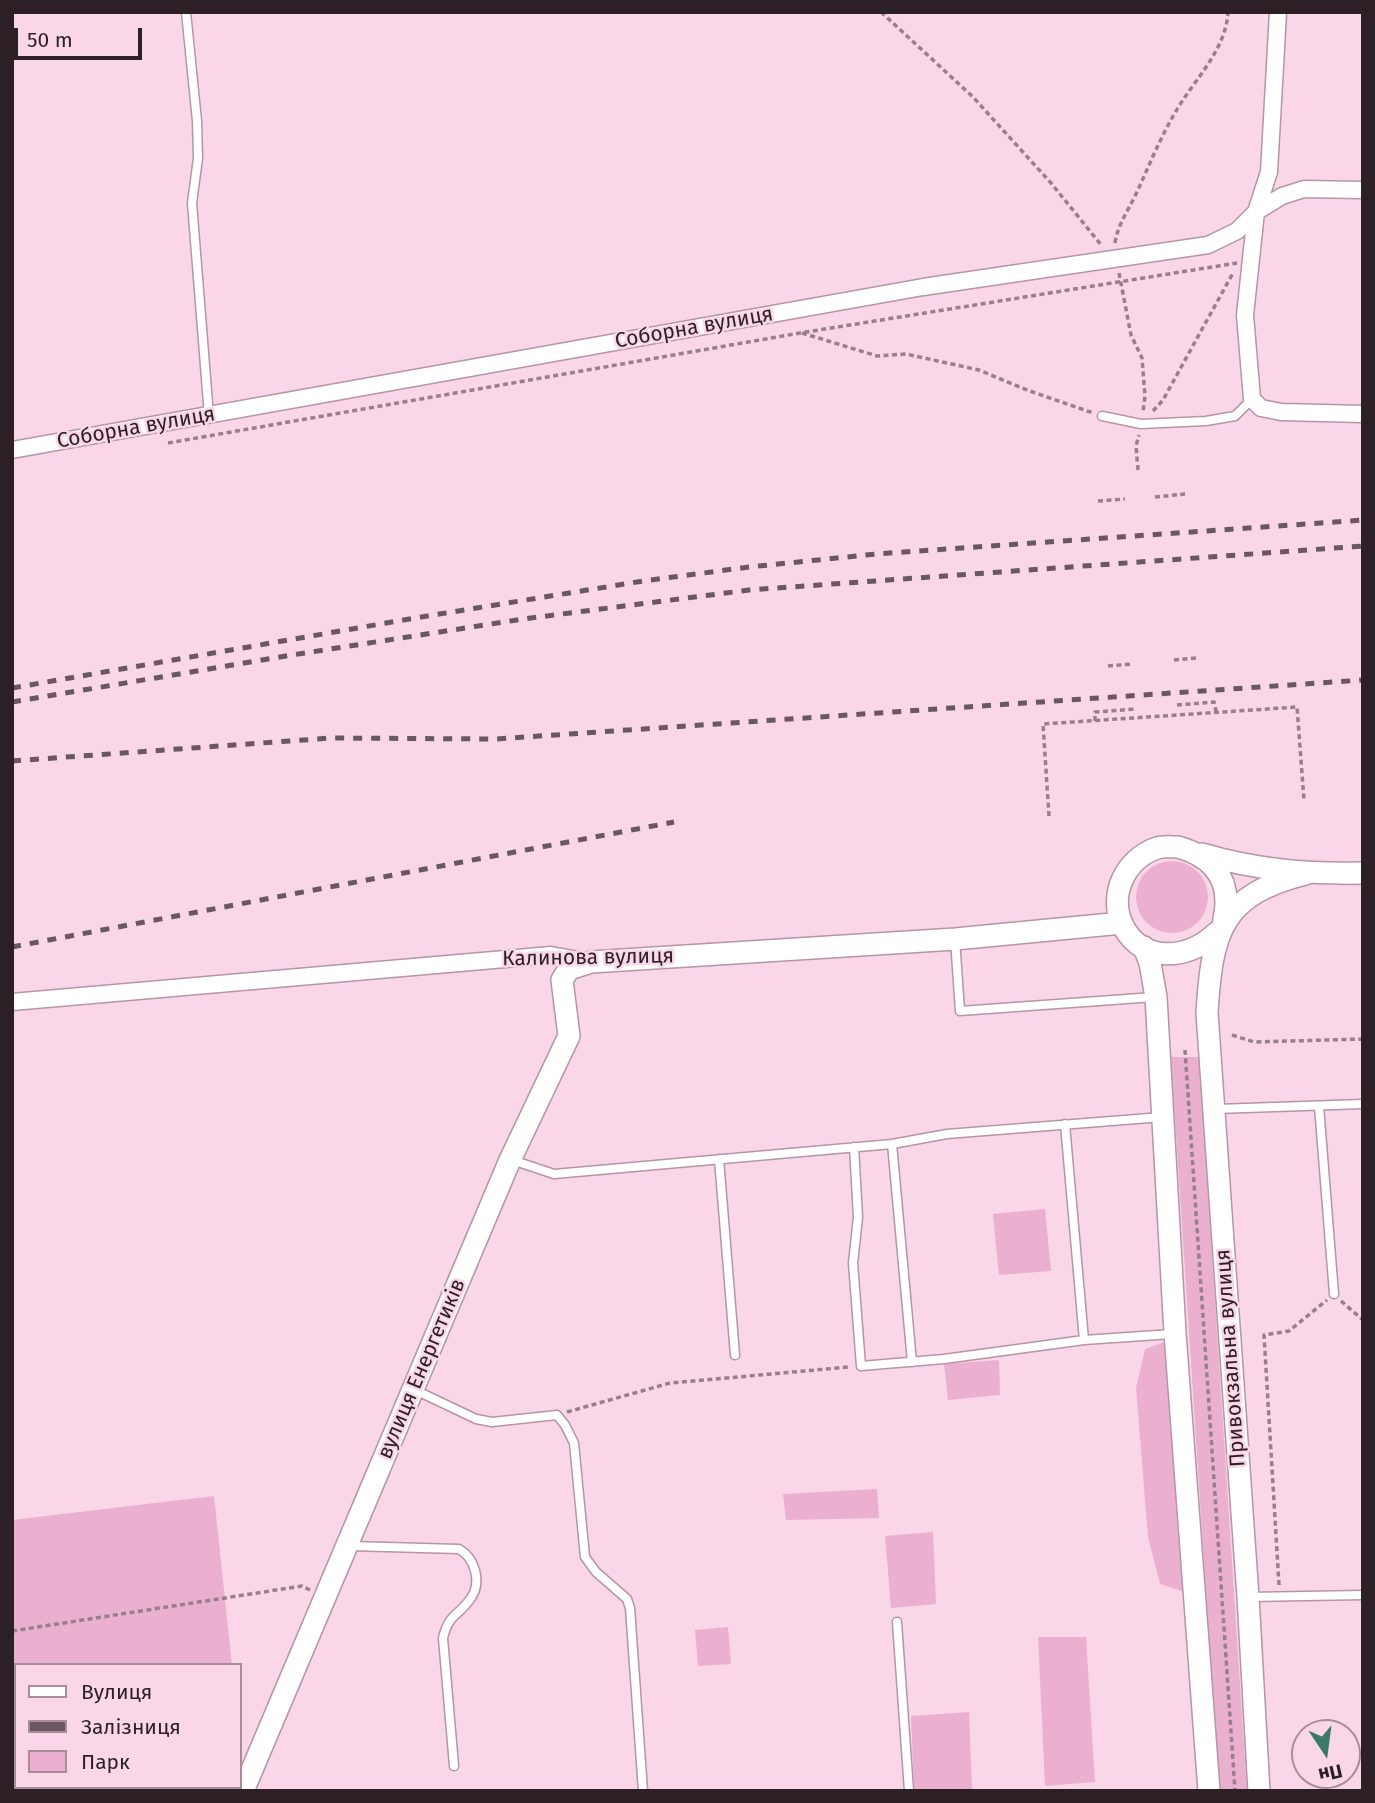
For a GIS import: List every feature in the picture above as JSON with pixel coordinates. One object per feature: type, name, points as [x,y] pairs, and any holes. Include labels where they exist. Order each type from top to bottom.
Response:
[{"type":"street","points":[[1278,12],[1269,172],[1256,212],[1245,314],[1252,399],[1261,408],[1280,412],[1363,414]]},
{"type":"street","name":"Соборна вулиця","points":[[12,450],[910,289],[1208,244],[1237,231],[1256,212],[1282,196],[1304,189],[1363,190]]},
{"type":"street","points":[[1305,874],[1275,881],[1256,891],[1241,903],[1222,928],[1203,945],[1192,951],[1167,955],[1143,947],[1135,941],[1122,923],[1117,904],[1119,886],[1128,869],[1141,855],[1159,848],[1178,847],[1231,862],[1305,874],[1363,873]]},
{"type":"street","points":[[1196,852],[1210,862],[1220,875],[1226,907],[1222,928]]},
{"type":"street","name":"Калинова вулиця","points":[[12,1002],[551,955],[591,962],[955,939],[1122,923]]},
{"type":"street","name":"Привокзальна вулиця","points":[[1222,928],[1211,965],[1207,1013],[1259,1791]]},
{"type":"street","points":[[1143,947],[1150,963],[1156,997],[1175,1334],[1209,1791]]},
{"type":"street","name":"вулиця Енергетиків","points":[[243,1791],[510,1160],[569,1036],[562,980],[569,969],[591,962]]},
{"type":"lane","points":[[186,12],[197,121],[198,158],[192,203],[209,416]]},
{"type":"lane","points":[[1102,416],[1141,424],[1206,421],[1235,416],[1252,399]]},
{"type":"lane","points":[[955,939],[960,1011],[1156,997]]},
{"type":"lane","points":[[1213,1109],[1363,1104]]},
{"type":"lane","points":[[1319,1107],[1334,1294]]},
{"type":"lane","points":[[510,1160],[554,1174],[892,1144],[947,1134],[1162,1117]]},
{"type":"lane","points":[[1065,1124],[1084,1340]]},
{"type":"lane","points":[[892,1144],[912,1362]]},
{"type":"lane","points":[[855,1147],[858,1217],[853,1263],[861,1366],[1084,1340],[1175,1334]]},
{"type":"lane","points":[[719,1159],[735,1355]]},
{"type":"lane","points":[[413,1389],[476,1419],[492,1422],[556,1415],[565,1425],[574,1443],[586,1557],[596,1572],[627,1599],[630,1608],[643,1791]]},
{"type":"lane","points":[[347,1546],[459,1549],[467,1553],[472,1562],[475,1570],[471,1598],[448,1620],[443,1638],[454,1766]]},
{"type":"lane","points":[[1248,1597],[1363,1595]]},
{"type":"lane","points":[[897,1622],[909,1791]]},
{"type":"path","points":[[881,12],[973,97],[1051,183],[1112,259],[1122,281],[1131,335],[1142,358],[1145,397],[1136,446],[1138,470]]},
{"type":"path","points":[[1112,259],[1118,229],[1176,110],[1205,69],[1222,37],[1227,26],[1228,12]]},
{"type":"path","points":[[169,443],[800,333],[1239,262],[1163,400],[1141,424]]},
{"type":"path","points":[[787,330],[877,356],[906,354],[979,370],[1102,416]]},
{"type":"path","points":[[1155,496],[1185,494]]},
{"type":"path","points":[[1097,501],[1125,499]]},
{"type":"path","points":[[1174,660],[1197,658]]},
{"type":"path","points":[[1108,666],[1132,664]]},
{"type":"path","points":[[1177,705],[1214,702],[1216,711]]},
{"type":"path","points":[[1049,816],[1043,724],[1216,711],[1297,707],[1304,800]]},
{"type":"path","points":[[1096,720],[1096,712],[1135,709]]},
{"type":"path","points":[[1232,1035],[1254,1042],[1363,1040]]},
{"type":"path","points":[[1185,1050],[1234,1791]]},
{"type":"path","points":[[1280,1597],[1264,1335],[1289,1331],[1334,1294],[1363,1320]]},
{"type":"path","points":[[556,1415],[670,1383],[861,1366]]},
{"type":"path","points":[[12,1631],[302,1586],[325,1597]]},
{"type":"green space","points":[[1179,861],[1198,871],[1206,883],[1206,911],[1198,923],[1186,931],[1165,933],[1146,923],[1138,911],[1136,890],[1146,871],[1158,863]]},
{"type":"green space","points":[[1171,1057],[1199,1057],[1247,1791],[1219,1791]]},
{"type":"green space","points":[[1045,1209],[1051,1271],[999,1275],[993,1214]]},
{"type":"green space","points":[[1165,1342],[1188,1593],[1160,1584],[1148,1537],[1136,1388],[1145,1349]]},
{"type":"green space","points":[[999,1360],[1000,1395],[948,1400],[944,1364]]},
{"type":"green space","points":[[877,1489],[879,1518],[786,1520],[783,1494]]},
{"type":"green space","points":[[214,1496],[232,1663],[14,1663],[14,1789],[191,1789],[190,1791],[12,1791],[12,1520]]},
{"type":"green space","points":[[933,1532],[936,1604],[891,1608],[885,1536]]},
{"type":"green space","points":[[728,1627],[731,1664],[698,1666],[695,1630]]},
{"type":"green space","points":[[1038,1637],[1086,1637],[1095,1782],[1045,1786]]},
{"type":"green space","points":[[969,1712],[972,1789],[914,1791],[911,1716]]},
{"type":"railway","points":[[12,688],[415,618],[643,581],[749,567],[876,554],[1363,520]]},
{"type":"railway","points":[[12,702],[523,619],[749,590],[1363,546]]},
{"type":"railway","points":[[12,761],[331,738],[496,739],[1363,680]]},
{"type":"railway","points":[[12,947],[674,822]]}]
